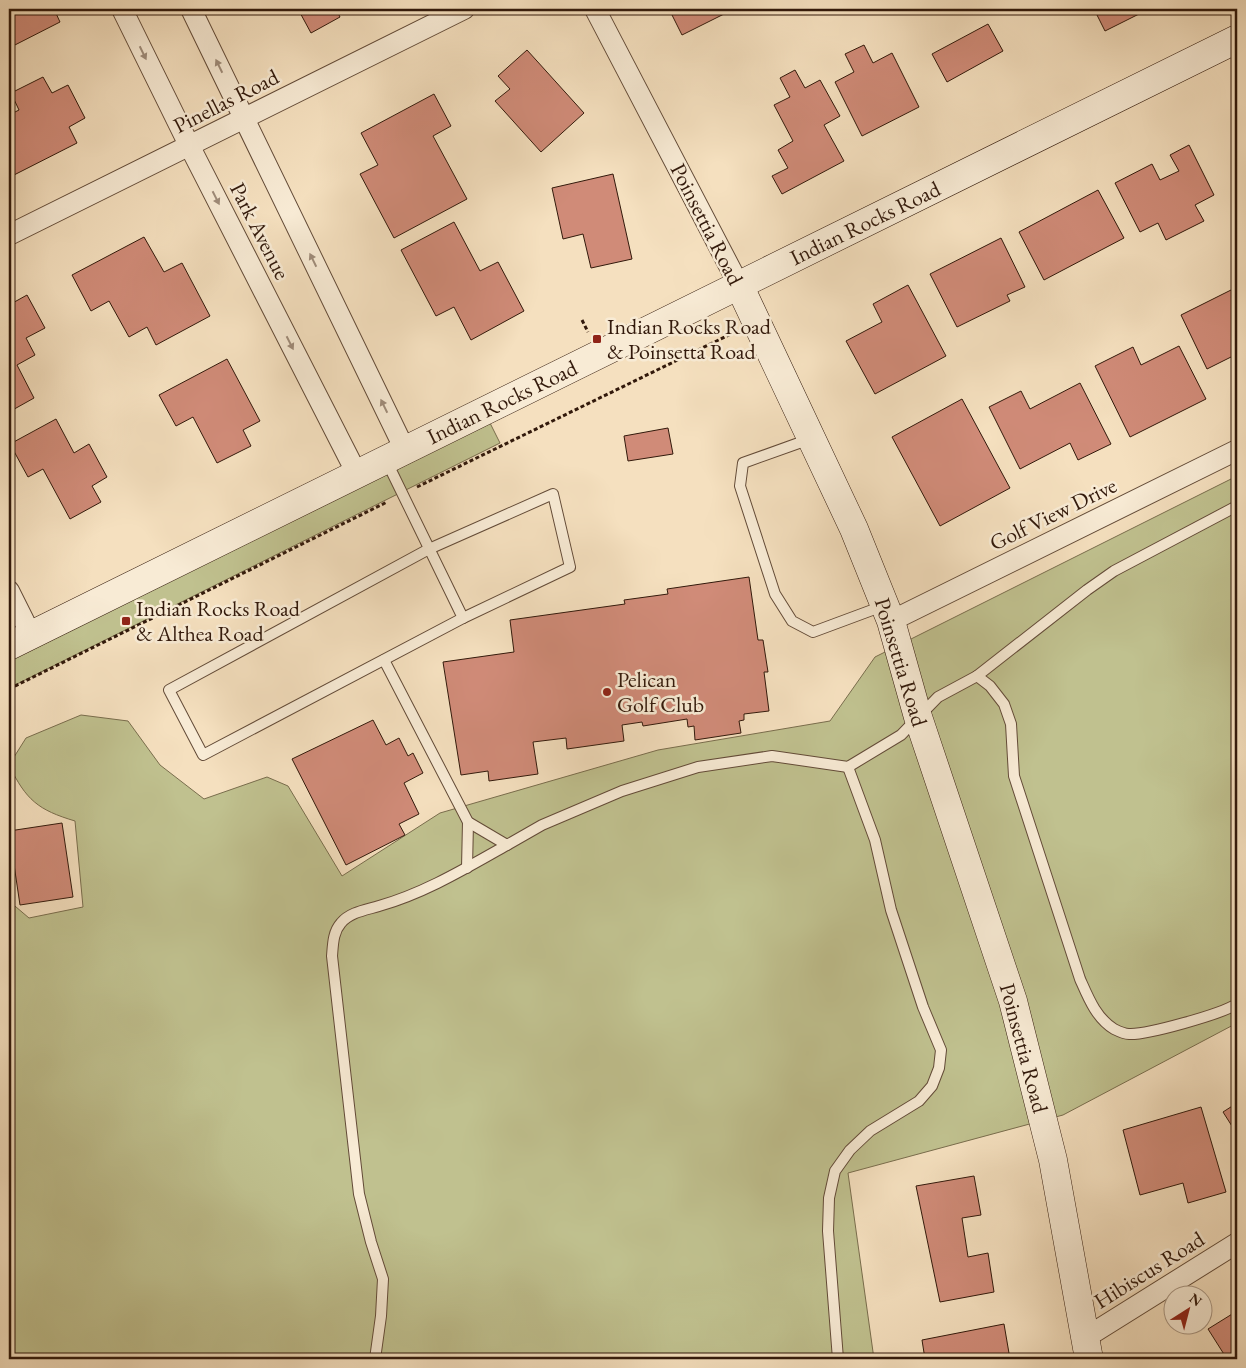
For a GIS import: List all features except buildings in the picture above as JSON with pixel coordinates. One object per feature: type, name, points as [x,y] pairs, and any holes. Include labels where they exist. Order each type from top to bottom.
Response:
[{"type":"street","name":"Park Avenue","points":[[122,9],[189,145],[357,474]]},
{"type":"street","name":"Park Avenue","points":[[191,9],[245,118],[395,455]]},
{"type":"street","name":"Pinellas Road","points":[[9,235],[464,9]]},
{"type":"street","name":"Poinsettia Road","points":[[595,9],[739,285],[813,438],[854,529],[888,613],[918,717],[1013,1001],[1053,1160],[1087,1348]]},
{"type":"street","name":"Indian Rocks Road","points":[[20,641],[1237,39]]},
{"type":"street","name":"Golf View Drive","points":[[888,613],[1237,450]]},
{"type":"street","points":[[9,591],[20,641]]},
{"type":"street","name":"Hibiscus Road","points":[[1087,1348],[1237,1243]]},
{"type":"lane","points":[[813,438],[743,463],[740,486],[775,594],[792,621],[813,632],[888,613]]},
{"type":"lane","points":[[395,455],[402,494],[463,618]]},
{"type":"lane","points":[[553,494],[570,567],[463,618],[203,755],[169,690],[429,549],[553,494]]},
{"type":"lane","points":[[375,1359],[381,1316],[383,1279],[370,1242],[359,1194],[332,956],[334,934],[341,923],[351,914],[395,901],[434,885],[542,826],[622,791],[698,767],[740,759],[772,756],[848,767],[901,735],[938,697],[977,676],[1056,612],[1107,576],[1237,506]]},
{"type":"lane","points":[[384,660],[468,822],[467,868]]},
{"type":"lane","points":[[977,676],[990,686],[1007,710],[1011,724],[1014,776],[1080,979],[1090,1001],[1101,1018],[1114,1029],[1129,1034],[1214,1015],[1237,1004]]},
{"type":"lane","points":[[838,1359],[828,1231],[828,1198],[835,1171],[850,1150],[870,1131],[919,1101],[932,1086],[939,1068],[941,1050],[923,1007],[891,910],[875,840],[848,767]]},
{"type":"lane","points":[[468,822],[507,845]]},
{"type":"path","points":[[9,688],[734,333]]},
{"type":"green space","points":[[490,423],[500,443],[9,688],[9,661]]},
{"type":"green space","points":[[1237,476],[1237,1023],[1063,1115],[848,1173],[874,1359],[9,1359],[9,901],[29,918],[83,907],[75,821],[51,813],[34,802],[21,787],[9,765],[26,738],[81,715],[128,721],[160,765],[204,799],[267,777],[288,786],[342,876],[440,813],[658,750],[830,721],[875,657]]},
{"type":"place","name":"Indian Rocks Road & Poinsetta Road","points":[[597,339]]},
{"type":"place","name":"Indian Rocks Road & Althea Road","points":[[126,621]]},
{"type":"place","name":"Pelican Golf Club","points":[[607,692]]}]
